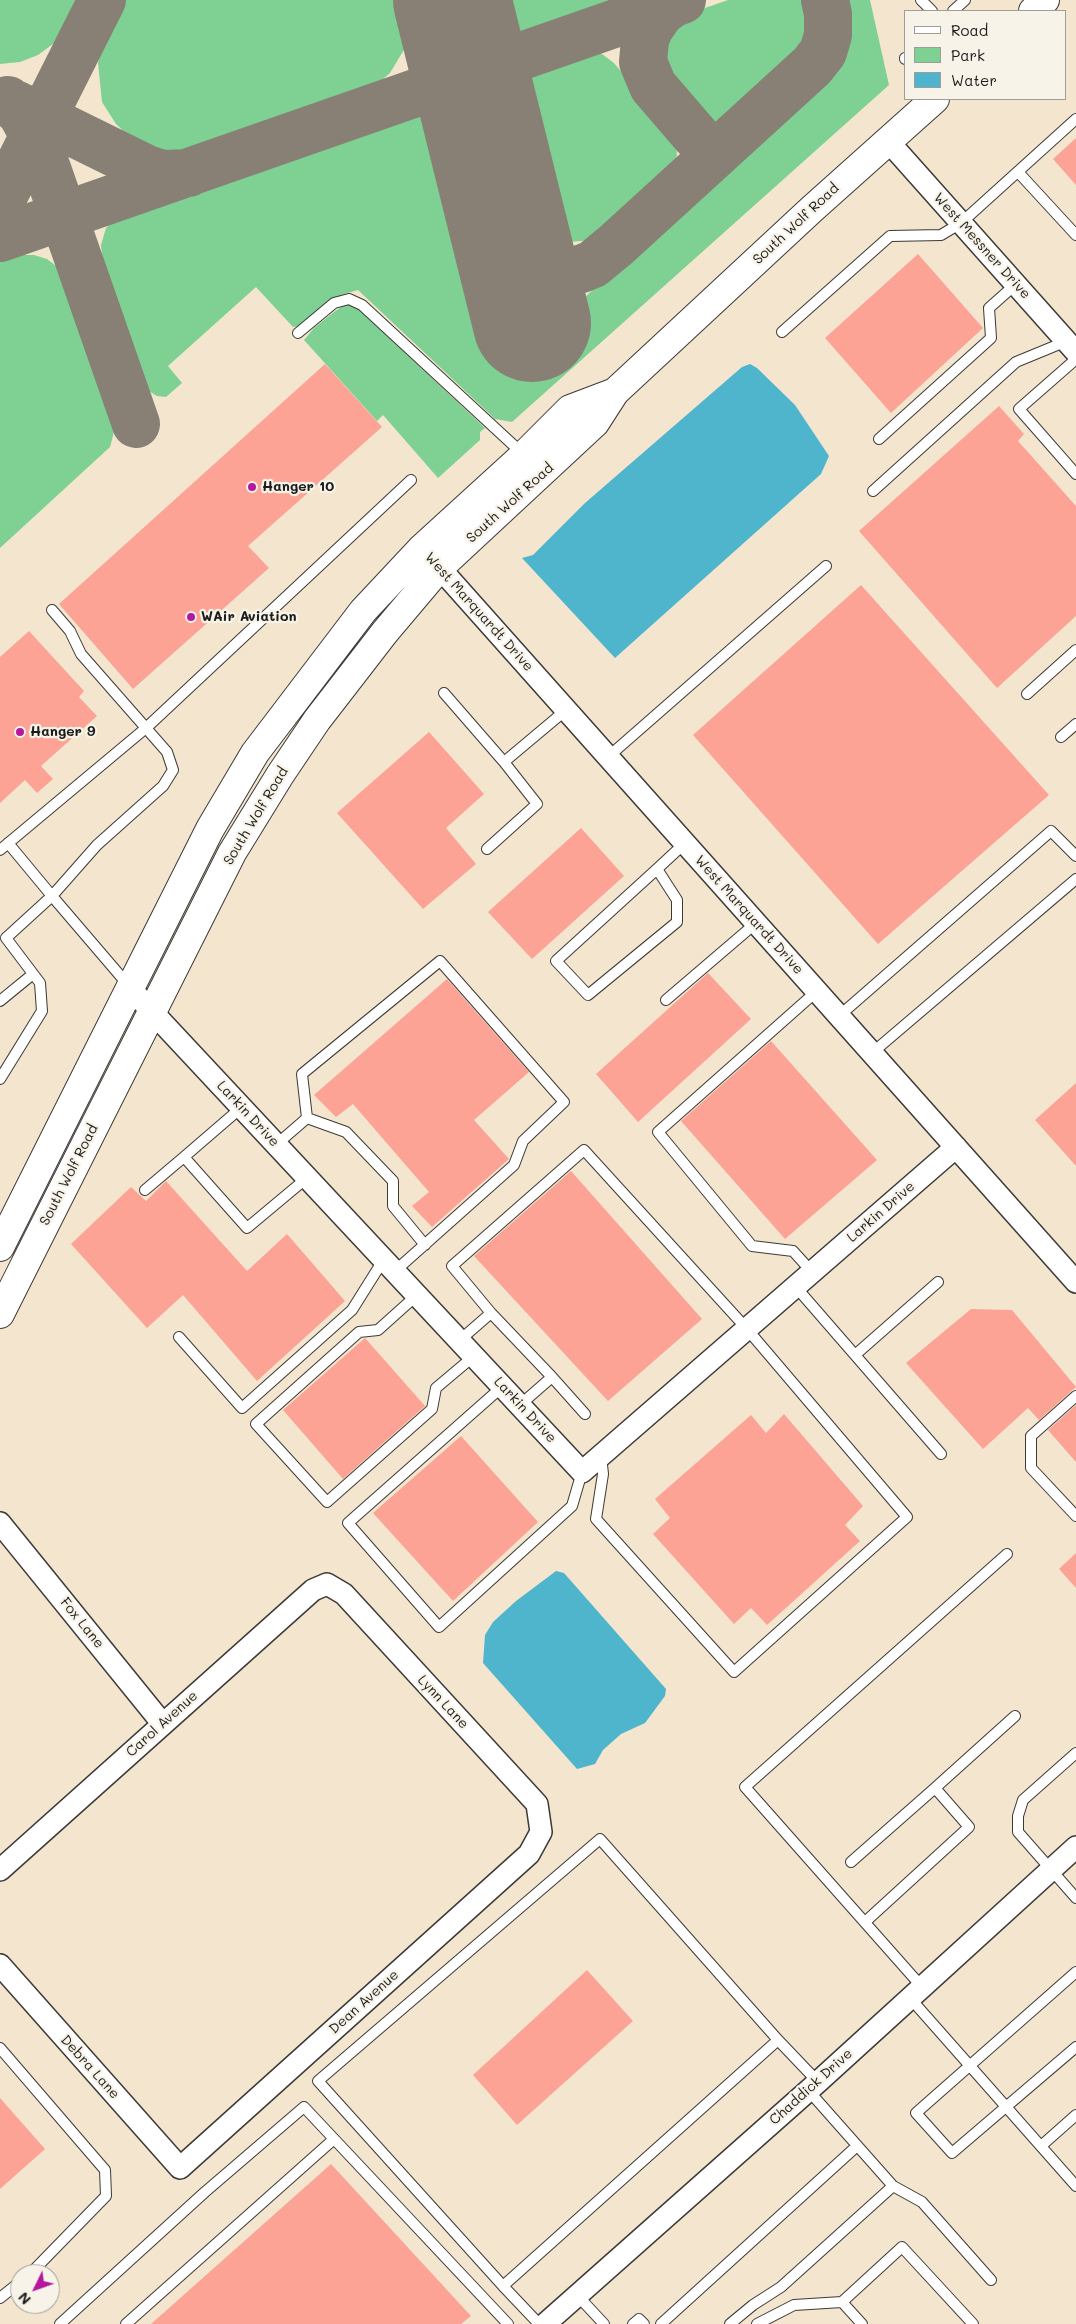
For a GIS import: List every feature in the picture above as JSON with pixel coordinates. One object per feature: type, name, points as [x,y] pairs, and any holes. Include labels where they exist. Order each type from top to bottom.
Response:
[{"type":"main road","points":[[1034,10],[1045,0]]},
{"type":"main road","name":"South Wolf Road","points":[[0,1314],[232,852],[280,775],[323,713],[385,632],[439,568],[596,423],[615,392],[934,100]]},
{"type":"main road","name":"South Wolf Road","points":[[0,1247],[129,987],[210,830],[255,753],[363,611],[422,548],[524,455],[570,409],[615,392]]},
{"type":"street","name":"West Messner Drive","points":[[888,140],[1073,351]]},
{"type":"street","name":"West Marquardt Drive","points":[[422,548],[956,1147],[1072,1271]]},
{"type":"street","name":"Larkin Drive","points":[[129,987],[582,1472],[956,1147]]},
{"type":"street","name":"Fox Lane","points":[[0,1523],[162,1723]]},
{"type":"street","name":"Carol Avenue","points":[[0,1870],[162,1723],[313,1590],[327,1584]]},
{"type":"street","name":"Lynn Lane","points":[[327,1584],[344,1594],[537,1804],[542,1832]]},
{"type":"street","name":"Dean Avenue","points":[[180,2168],[529,1854],[542,1832]]},
{"type":"street","name":"Chaddick Drive","points":[[545,2324],[813,2086],[1076,1847]]},
{"type":"street","name":"Debra Lane","points":[[0,1965],[180,2168]]},
{"type":"lane","points":[[922,0],[931,10]]},
{"type":"lane","points":[[953,10],[965,0]]},
{"type":"lane","points":[[782,332],[890,236],[941,236],[961,223],[1076,120]]},
{"type":"lane","points":[[1018,172],[1076,235]]},
{"type":"lane","points":[[879,438],[991,338],[989,308],[1016,284]]},
{"type":"lane","points":[[298,333],[334,303],[349,299],[362,305],[524,455]]},
{"type":"lane","points":[[1073,351],[1019,409],[1076,474]]},
{"type":"lane","points":[[873,491],[1016,362],[1073,351]]},
{"type":"lane","points":[[0,850],[146,728],[411,480]]},
{"type":"lane","points":[[608,757],[826,566]]},
{"type":"lane","points":[[0,1079],[42,1011],[40,984],[3,938],[52,896],[97,845],[163,786],[173,770],[167,752],[81,654],[70,631],[52,610]]},
{"type":"lane","points":[[1028,694],[1076,650]]},
{"type":"lane","points":[[444,694],[504,762],[537,804],[487,849]]},
{"type":"lane","points":[[504,762],[566,710]]},
{"type":"lane","points":[[1061,737],[1076,724]]},
{"type":"lane","points":[[839,1016],[1051,831],[1076,856]]},
{"type":"lane","points":[[8,843],[129,987]]},
{"type":"lane","points":[[657,869],[677,900],[677,922],[588,995],[556,961],[685,843]]},
{"type":"lane","points":[[872,1053],[1076,878]]},
{"type":"lane","points":[[666,1000],[756,923]]},
{"type":"lane","points":[[179,1337],[242,1408],[352,1310],[390,1265],[425,1245],[514,1165],[523,1141],[564,1102],[440,962],[302,1074],[306,1118]]},
{"type":"lane","points":[[0,1001],[33,974]]},
{"type":"lane","points":[[812,1272],[793,1252],[752,1246],[658,1132],[817,991]]},
{"type":"lane","points":[[145,1190],[242,1106]]},
{"type":"lane","points":[[276,1144],[306,1118]]},
{"type":"lane","points":[[306,1118],[346,1132],[393,1181],[393,1206],[425,1245]]},
{"type":"lane","points":[[585,1414],[491,1313],[452,1266],[584,1150],[747,1328],[906,1517],[734,1672],[596,1519],[603,1474],[601,1455]]},
{"type":"lane","points":[[184,1157],[247,1228],[308,1177]]},
{"type":"lane","points":[[855,1355],[938,1282]]},
{"type":"lane","points":[[795,1286],[941,1454]]},
{"type":"lane","points":[[417,1295],[378,1330],[359,1332],[256,1424],[327,1502],[432,1409],[436,1388],[491,1313]]},
{"type":"lane","points":[[520,1405],[552,1377]]},
{"type":"lane","points":[[503,1386],[348,1523],[439,1628],[572,1506],[582,1472]]},
{"type":"lane","points":[[1076,1396],[1031,1436],[1031,1468],[1076,1516]]},
{"type":"lane","points":[[1007,1554],[744,1787],[865,1922],[970,2065],[1076,2186]]},
{"type":"lane","points":[[852,1862],[1015,1716]]},
{"type":"lane","points":[[1076,1753],[1024,1800],[1018,1816],[1018,1832],[1076,1898]]},
{"type":"lane","points":[[865,1922],[969,1827],[935,1788]]},
{"type":"lane","points":[[539,2324],[318,2081],[600,1838],[778,2040],[857,2146],[893,2186],[922,2202],[991,2280]]},
{"type":"lane","points":[[1076,1972],[916,2112],[952,2153],[1076,2047]]},
{"type":"lane","points":[[503,2286],[778,2040]]},
{"type":"lane","points":[[0,2048],[105,2170],[106,2196],[40,2264]]},
{"type":"lane","points":[[60,2324],[206,2192],[304,2107],[508,2324]]},
{"type":"lane","points":[[1041,2146],[1076,2115]]},
{"type":"lane","points":[[126,2324],[334,2139]]},
{"type":"lane","points":[[661,2324],[857,2146]]},
{"type":"lane","points":[[730,2324],[753,2305],[781,2287],[893,2186]]},
{"type":"lane","points":[[757,2324],[794,2306],[842,2302],[902,2247],[973,2324]]},
{"type":"lane","points":[[0,2298],[10,2290]]},
{"type":"lane","points":[[577,2295],[604,2324]]},
{"type":"lane","points":[[842,2302],[862,2324]]},
{"type":"lane","points":[[633,2324],[639,2318],[644,2324]]},
{"type":"green space","points":[[0,0],[79,0],[63,33],[53,44],[38,55],[20,62],[0,64]]},
{"type":"green space","points":[[124,0],[416,0],[415,17],[405,48],[390,73],[365,95],[346,104],[191,158],[162,154],[132,139],[116,124],[102,102],[98,63],[102,45]]},
{"type":"green space","points":[[483,0],[640,0],[534,37],[519,38],[502,30],[486,14]]},
{"type":"green space","points":[[728,0],[805,0],[811,6],[815,21],[814,35],[808,48],[723,122],[713,125],[702,122],[666,79],[659,56],[664,34],[676,18]]},
{"type":"green space","points":[[842,0],[870,0],[889,85],[512,422],[495,419],[358,290],[341,295],[320,308],[299,326],[293,327],[256,287],[168,366],[182,383],[166,397],[157,396],[147,390],[103,264],[101,245],[106,228],[128,210],[432,103],[442,107],[450,115],[505,331],[562,318],[825,78],[845,47],[847,30]]},
{"type":"green space","points":[[580,51],[602,54],[614,63],[675,136],[677,155],[674,167],[601,231],[583,241],[568,242],[553,235],[543,227],[538,215],[505,89],[520,73],[542,63]]},
{"type":"green space","points":[[18,255],[34,255],[47,259],[60,269],[113,419],[114,432],[110,447],[0,548],[0,261],[4,258]]},
{"type":"green space","points":[[353,304],[485,428],[480,432],[480,440],[438,478],[383,415],[377,421],[304,340],[314,328],[334,312],[344,305]]},
{"type":"water","points":[[750,364],[757,368],[795,405],[829,456],[821,474],[615,658],[522,558],[533,555],[585,503],[742,367]]},
{"type":"water","points":[[556,1571],[564,1573],[666,1689],[665,1696],[645,1723],[621,1734],[603,1750],[595,1764],[577,1769],[483,1663],[485,1635],[493,1622],[516,1601]]},
{"type":"building","points":[[1076,138],[1076,185],[1053,159]]},
{"type":"building","points":[[918,254],[983,328],[891,413],[825,338]]},
{"type":"building","name":"Hanger 10","points":[[325,364],[382,427],[248,546],[269,568],[133,689],[59,604]]},
{"type":"building","points":[[999,406],[1024,434],[1018,441],[1076,506],[1076,616],[997,688],[859,531]]},
{"type":"building","points":[[861,585],[1049,795],[878,944],[693,735]]},
{"type":"building","name":"Hanger 9","points":[[29,631],[84,691],[79,697],[97,716],[41,766],[53,779],[37,793],[25,780],[0,803],[0,657]]},
{"type":"building","points":[[429,732],[484,794],[446,828],[476,864],[423,909],[337,813]]},
{"type":"building","points":[[581,828],[624,876],[532,959],[488,912]]},
{"type":"building","points":[[708,973],[751,1019],[638,1122],[596,1074]]},
{"type":"building","points":[[447,979],[529,1072],[474,1120],[509,1159],[432,1227],[412,1206],[429,1192],[353,1104],[336,1117],[314,1095]]},
{"type":"building","points":[[771,1041],[877,1160],[785,1239],[681,1121]]},
{"type":"building","points":[[1076,1083],[1076,1166],[1035,1120]]},
{"type":"building","points":[[571,1171],[702,1319],[608,1401],[474,1256]]},
{"type":"building","points":[[166,1181],[247,1271],[287,1234],[345,1301],[257,1381],[183,1295],[147,1328],[71,1244],[131,1187],[146,1201]]},
{"type":"building","points":[[971,1309],[1012,1310],[1076,1387],[1039,1420],[1028,1408],[983,1449],[906,1363]]},
{"type":"building","points":[[365,1338],[425,1406],[343,1479],[283,1410]]},
{"type":"building","points":[[1076,1405],[1076,1462],[1048,1430]]},
{"type":"building","points":[[784,1414],[863,1506],[845,1525],[860,1541],[767,1625],[751,1608],[734,1624],[653,1534],[670,1518],[655,1499],[751,1415],[766,1433]]},
{"type":"building","points":[[461,1436],[538,1522],[453,1601],[373,1513]]},
{"type":"building","points":[[1076,1553],[1076,1588],[1059,1569]]},
{"type":"building","points":[[587,1970],[633,2021],[517,2125],[473,2075]]},
{"type":"building","points":[[0,2098],[45,2149],[0,2189]]},
{"type":"building","points":[[331,2164],[471,2316],[461,2324],[151,2324]]},
{"type":"taxiway","points":[[0,203],[102,0]]},
{"type":"taxiway","points":[[0,238],[682,0]]},
{"type":"taxiway","points":[[504,211],[532,257],[548,266],[568,270],[581,269],[593,264],[812,66],[823,52],[828,35],[828,14],[825,0]]},
{"type":"taxiway","points":[[673,3],[661,12],[649,29],[645,40],[643,62],[653,86],[696,136]]},
{"type":"taxiway","points":[[423,91],[438,78],[449,55],[458,24],[475,44],[494,56],[515,59]]},
{"type":"taxiway","points":[[8,100],[22,114],[39,146],[136,424]]},
{"type":"taxiway","points":[[15,104],[147,169],[162,174],[189,173]]},
{"type":"runway","points":[[452,0],[532,323]]},
{"type":"place","name":"Hanger 10","points":[[252,487]]},
{"type":"place","name":"WAir Aviation","points":[[191,617]]},
{"type":"place","name":"Hanger 9","points":[[20,732]]}]
